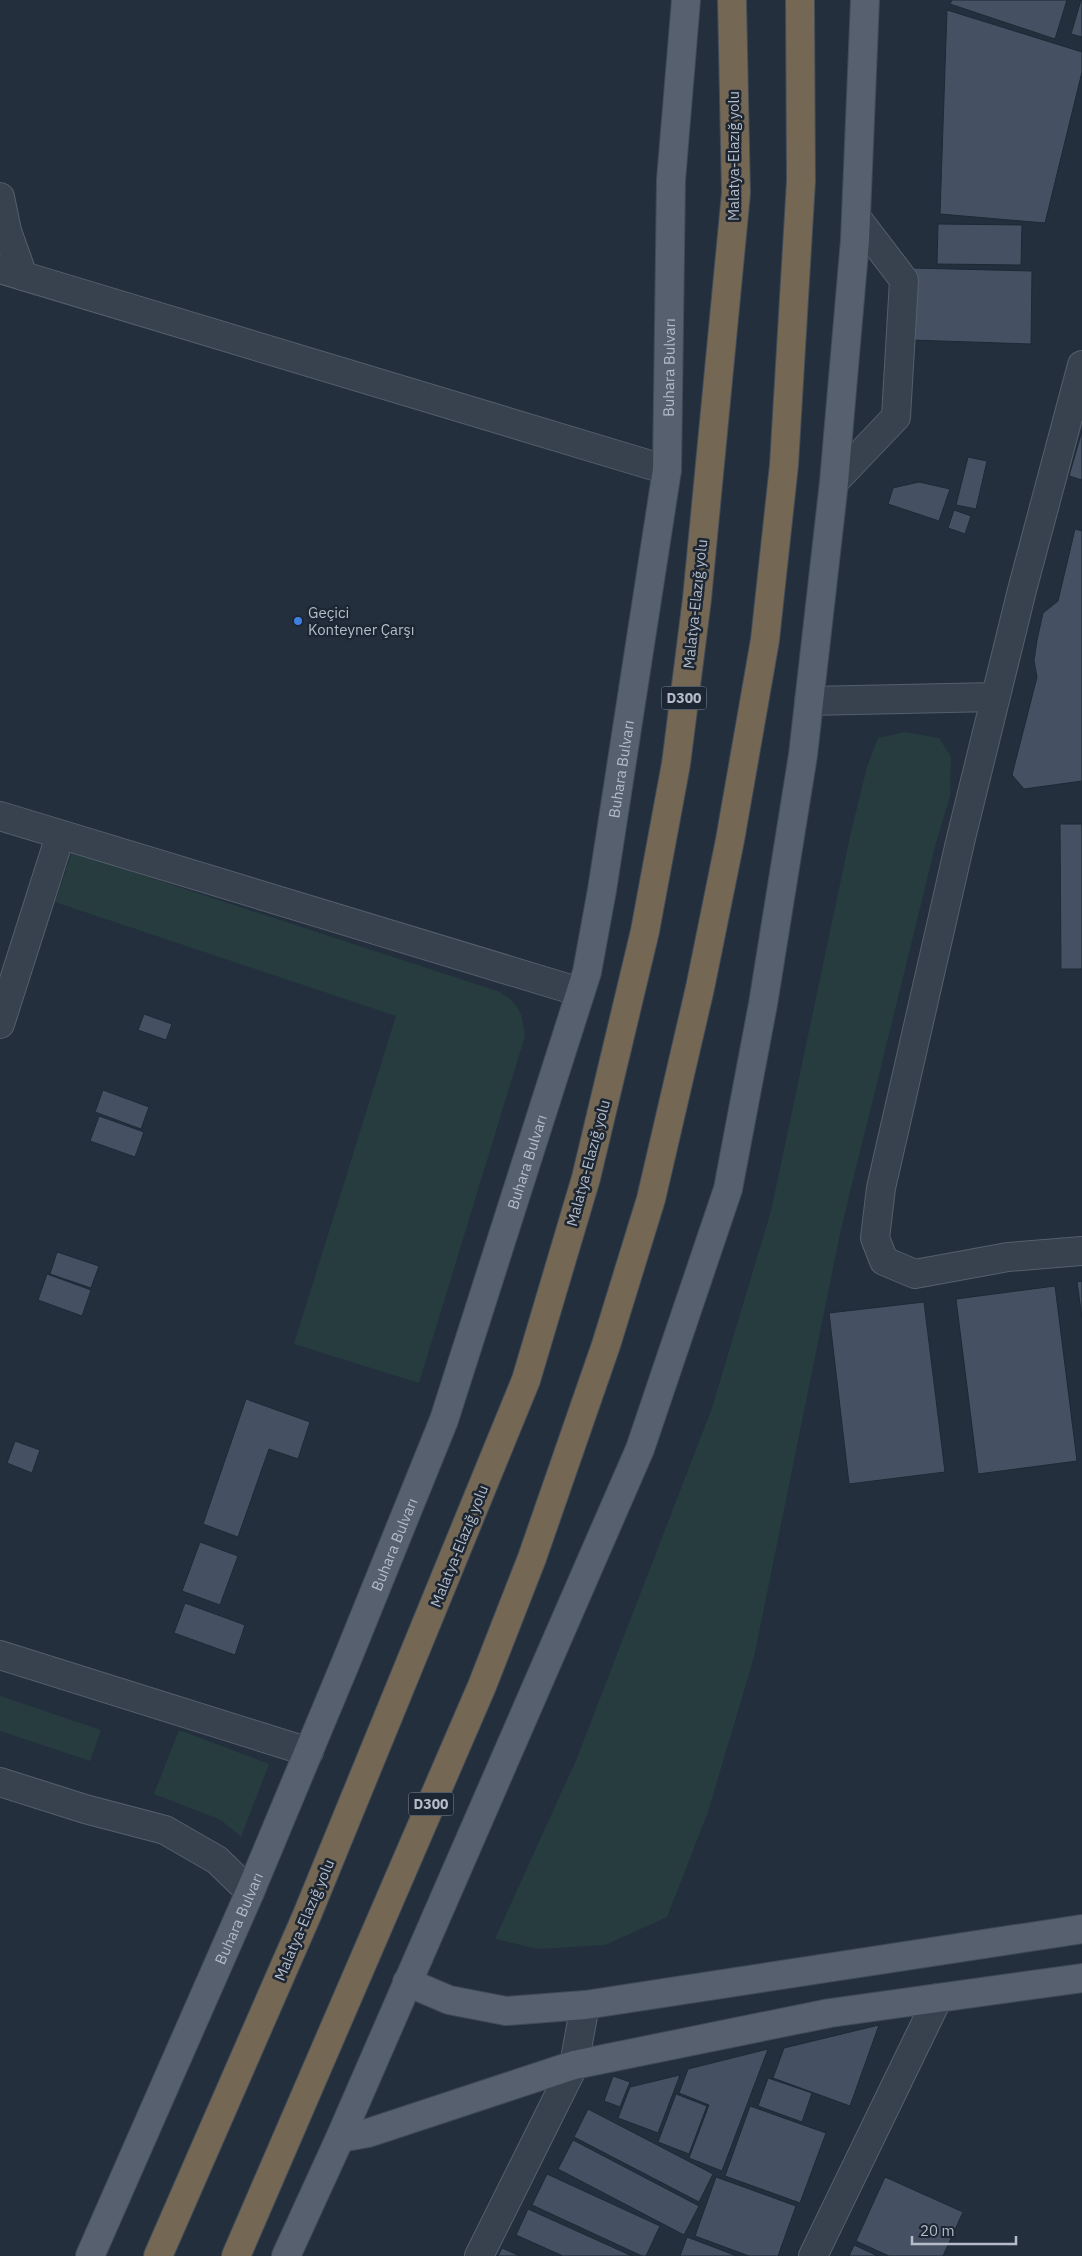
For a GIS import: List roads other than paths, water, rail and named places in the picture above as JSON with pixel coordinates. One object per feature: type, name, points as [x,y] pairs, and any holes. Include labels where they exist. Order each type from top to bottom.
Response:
[{"type":"highway","name":"Malatya-Elazığ yolu","points":[[158,2256],[307,1915],[526,1380],[586,1178],[645,932],[676,764],[696,599],[736,193],[732,0]]},
{"type":"highway","name":"D300","points":[[236,2256],[482,1686],[528,1567],[606,1345],[651,1198],[700,988],[730,840],[765,640],[784,465],[800,181],[800,0]]},
{"type":"main road","name":"Buhara Bulvarı","points":[[90,2256],[250,1892],[444,1420],[587,972],[602,890],[667,470],[671,180],[686,0]]},
{"type":"main road","points":[[286,2256],[340,2138],[640,1449],[728,1189],[763,1004],[803,755],[834,482],[856,217],[865,0]]},
{"type":"main road","points":[[407,1982],[448,2000],[506,2011],[584,2005],[1082,1929]]},
{"type":"main road","points":[[340,2138],[368,2134],[574,2065],[830,2013],[1082,1978]]},
{"type":"street","points":[[0,197],[7,231],[12,273],[667,470]]},
{"type":"street","points":[[834,482],[896,417],[904,280],[856,217]]},
{"type":"street","points":[[1082,365],[1022,590],[961,838],[881,1188],[875,1238],[884,1261],[915,1274],[1008,1257],[1082,1251]]},
{"type":"street","points":[[809,701],[996,697]]},
{"type":"street","points":[[0,816],[60,836],[580,992]]},
{"type":"street","points":[[0,1024],[60,836]]},
{"type":"street","points":[[0,1655],[309,1752]]},
{"type":"street","points":[[0,1782],[85,1809],[165,1830],[217,1860],[250,1892]]},
{"type":"street","points":[[814,2256],[938,1998]]},
{"type":"street","points":[[479,2256],[574,2065],[584,2005]]},
{"type":"place","name":"Geçici Konteyner Çarşı","points":[[298,621]]}]
